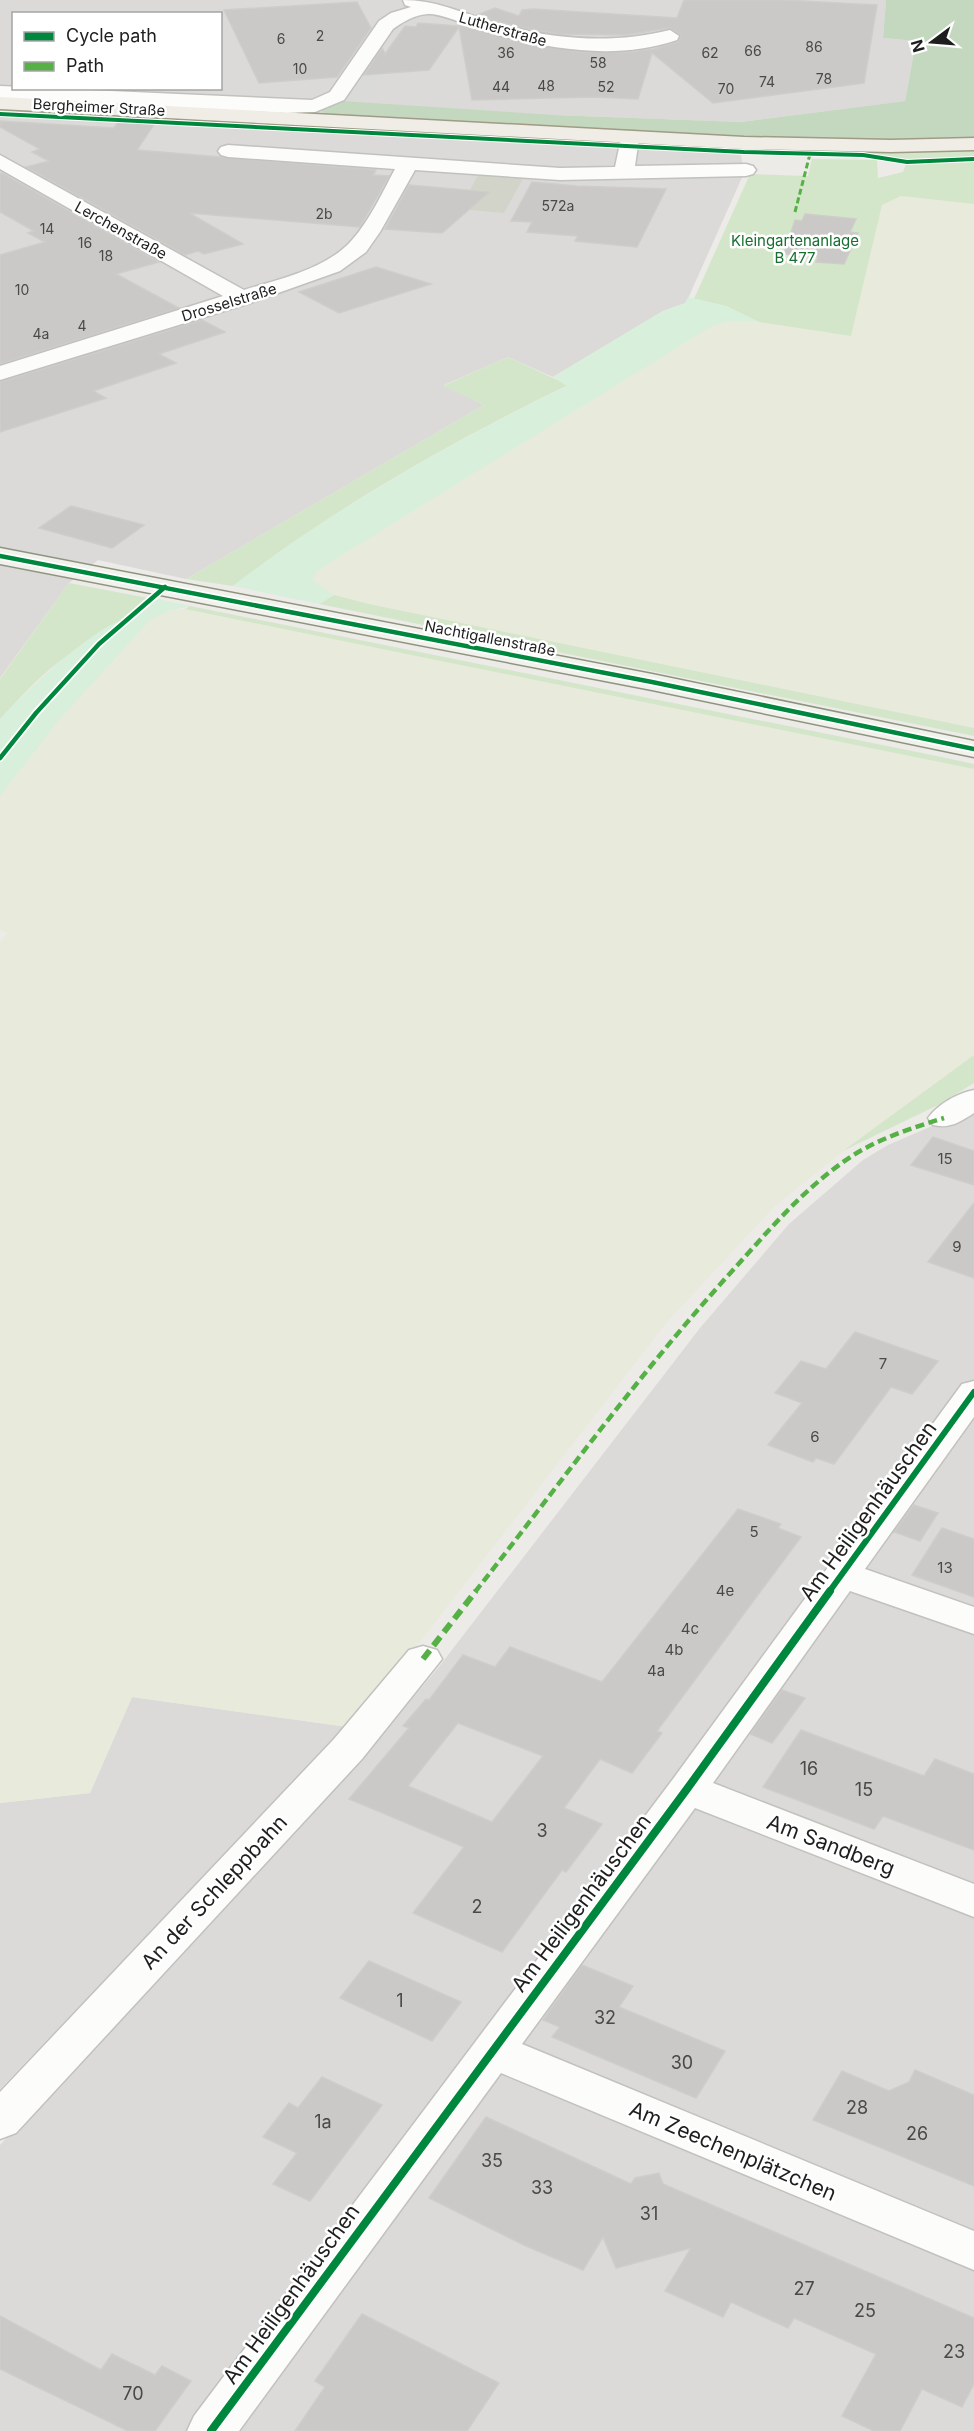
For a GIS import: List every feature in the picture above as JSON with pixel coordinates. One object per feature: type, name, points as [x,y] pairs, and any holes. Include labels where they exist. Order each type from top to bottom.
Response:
[{"type":"main road","name":"Bergheimer Straße","points":[[0,103],[629,138],[815,146],[974,144]]},
{"type":"main road","name":"Nachtigallenstraße","points":[[0,556],[652,682],[974,749]]},
{"type":"street","name":"Lutherstraße","points":[[410,0],[514,35],[555,43],[643,43],[670,36]]},
{"type":"street","name":"Bergheimer Straße","points":[[0,92],[295,108],[315,106],[337,96],[386,25],[398,17],[431,7]]},
{"type":"street","name":"Bergheimer Straße","points":[[0,114],[196,124]]},
{"type":"street","points":[[624,173],[629,138]]},
{"type":"street","points":[[228,151],[560,174],[746,170]]},
{"type":"street","name":"Lerchenstraße","points":[[0,161],[242,298]]},
{"type":"street","name":"Drosselstraße","points":[[0,373],[311,275],[347,257],[358,248],[373,228],[408,164]]},
{"type":"street","points":[[974,1099],[944,1118],[974,1127]]},
{"type":"street","name":"Am Heiligenhäuschen","points":[[211,2431],[491,2050],[687,1789],[974,1392]]},
{"type":"street","points":[[842,1575],[974,1621]]},
{"type":"street","name":"An der Schleppbahn","points":[[0,2121],[348,1749],[423,1659]]},
{"type":"street","name":"Am Sandberg","points":[[687,1789],[974,1901]]},
{"type":"street","name":"Am Zeechenplätzchen","points":[[491,2050],[974,2252]]},
{"type":"shaded area","points":[[0,0],[886,0],[883,38],[916,41],[905,101],[741,122],[554,115],[738,138],[744,173],[686,303],[663,311],[553,377],[508,357],[444,385],[484,405],[186,579],[98,560],[69,583],[0,678]]},
{"type":"shaded area","points":[[365,70],[385,71],[366,100],[346,98]]},
{"type":"shaded area","points":[[480,171],[525,175],[504,213],[460,209]]},
{"type":"shaded area","points":[[901,196],[974,204],[974,728],[369,604],[334,595],[311,580],[318,570],[712,326],[729,321],[759,322],[851,336],[882,205]]},
{"type":"shaded area","points":[[185,609],[974,769],[974,1055],[843,1151],[776,1205],[667,1322],[423,1638],[348,1727],[132,1697],[90,1793],[0,1803],[0,941],[8,933],[0,930],[0,796],[59,720],[150,620],[169,611]]},
{"type":"shaded area","points":[[974,1108],[974,2431],[0,2431],[0,2145],[362,1758],[438,1668],[700,1328],[789,1224],[863,1160],[888,1145]]},
{"type":"shaded area","points":[[132,1697],[348,1727],[0,2089],[0,1803],[90,1793]]},
{"type":"green space","points":[[886,0],[974,0],[974,138],[863,141],[738,138],[330,118],[319,109],[342,101],[554,115],[741,122],[905,101],[916,41],[883,38]]},
{"type":"green space","points":[[0,108],[598,141],[606,144],[0,110]]},
{"type":"green space","points":[[658,144],[816,151],[974,149],[974,157],[905,160],[866,153],[652,146]]},
{"type":"green space","name":"Kleingartenanlage B 477","points":[[812,159],[877,160],[878,178],[903,172],[906,164],[974,162],[974,204],[901,196],[882,205],[851,336],[759,322],[726,306],[694,299],[750,174],[808,176]]},
{"type":"green space","points":[[688,297],[726,306],[759,322],[729,321],[712,326],[318,570],[312,580],[334,595],[319,604],[233,586],[353,503],[480,430],[567,386],[553,377],[663,311],[685,303]]},
{"type":"green space","points":[[508,357],[568,385],[481,429],[395,477],[312,529],[233,586],[186,579],[484,405],[443,386]]},
{"type":"green space","points":[[69,583],[148,598],[125,617],[50,669],[0,719],[0,679]]},
{"type":"green space","points":[[334,595],[974,728],[974,736],[319,604]]},
{"type":"green space","points":[[158,599],[190,606],[169,611],[150,620],[59,720],[0,796],[0,719],[45,675],[85,641],[123,619],[137,617]]},
{"type":"green space","points":[[190,606],[932,755],[974,764],[974,769],[185,609]]},
{"type":"green space","points":[[974,1055],[974,1083],[938,1105],[843,1151]]},
{"type":"building","points":[[684,0],[783,0],[877,5],[864,83],[713,103],[652,53],[638,99],[594,97],[472,100],[459,27],[429,70],[364,75],[382,48],[385,54],[405,26],[416,27],[418,23],[459,26],[458,24],[509,40],[581,52],[630,52],[654,49],[678,42],[681,35],[670,28],[625,35],[558,34],[514,26],[477,15],[495,8],[519,16],[522,10],[533,9],[677,18]]},
{"type":"building","points":[[357,2],[371,28],[337,77],[259,83],[224,10]]},
{"type":"building","points":[[121,118],[157,120],[137,150],[376,170],[373,175],[389,176],[360,227],[189,213],[243,244],[204,254],[198,251],[185,255],[26,167],[49,161],[32,152],[40,149],[0,127],[0,121],[114,128]]},
{"type":"building","points":[[2,173],[159,262],[116,274],[179,308],[0,364],[0,255],[45,242],[28,233],[34,231],[0,212],[0,174]]},
{"type":"building","points":[[532,182],[666,189],[637,247],[575,241],[578,236],[527,232],[532,222],[511,221]]},
{"type":"building","points":[[409,185],[489,192],[442,233],[385,229]]},
{"type":"building","points":[[805,214],[856,219],[850,232],[858,233],[844,264],[816,262],[818,256],[784,254],[795,220],[802,221]]},
{"type":"building","points":[[376,267],[431,284],[339,313],[299,292]]},
{"type":"building","points":[[202,320],[225,332],[159,354],[176,363],[93,391],[106,398],[0,432],[0,382]]},
{"type":"building","points":[[71,506],[144,525],[112,548],[39,528]]},
{"type":"building","points":[[933,1137],[974,1151],[974,1185],[911,1165]]},
{"type":"building","points":[[974,1203],[974,1278],[928,1262]]},
{"type":"building","points":[[855,1332],[938,1361],[912,1394],[891,1387],[834,1464],[816,1458],[813,1462],[768,1445],[802,1403],[775,1393],[801,1361],[826,1369]]},
{"type":"building","points":[[914,1505],[938,1513],[920,1541],[894,1532]]},
{"type":"building","points":[[738,1509],[781,1524],[778,1528],[801,1537],[657,1731],[662,1733],[632,1773],[600,1759],[564,1808],[602,1824],[566,1872],[562,1870],[502,1952],[413,1913],[464,1847],[349,1799],[409,1728],[403,1726],[426,1699],[429,1700],[463,1655],[495,1667],[510,1647],[602,1682]],"holes":[[[458,1723],[543,1756],[492,1822],[408,1786]]]},
{"type":"building","points":[[942,1528],[974,1539],[974,1597],[912,1575]]},
{"type":"building","points":[[782,1690],[805,1698],[772,1743],[750,1734]]},
{"type":"building","points":[[801,1730],[924,1776],[935,1759],[974,1774],[974,1850],[883,1816],[874,1829],[763,1787]]},
{"type":"building","points":[[369,1961],[461,2002],[432,2041],[340,1998]]},
{"type":"building","points":[[582,1965],[633,1986],[619,2007],[725,2051],[696,2098],[552,2037],[560,2027],[543,2020]]},
{"type":"building","points":[[915,2070],[974,2095],[974,2186],[813,2120],[842,2071],[889,2091],[909,2082]]},
{"type":"building","points":[[322,2077],[382,2105],[310,2201],[273,2184],[297,2153],[263,2137],[289,2103],[298,2108]]},
{"type":"building","points":[[486,2117],[631,2184],[635,2178],[659,2173],[663,2184],[974,2318],[974,2384],[962,2407],[922,2389],[900,2431],[874,2431],[842,2416],[876,2354],[794,2318],[788,2328],[731,2302],[723,2317],[665,2291],[691,2248],[616,2268],[603,2237],[583,2270],[526,2246],[429,2198]]},
{"type":"building","points":[[362,2314],[499,2383],[467,2431],[295,2431],[325,2387],[315,2381]]},
{"type":"building","points":[[0,2316],[101,2370],[112,2354],[155,2375],[162,2366],[191,2381],[155,2431],[128,2431],[0,2369]]},
{"type":"marked path","points":[[795,212],[810,154]]},
{"type":"marked path","points":[[423,1659],[690,1317],[775,1223],[818,1182],[852,1156],[891,1135],[944,1118]]},
{"type":"cycle path","points":[[0,114],[744,152],[863,155],[907,162],[974,159]]},
{"type":"cycle path","points":[[0,556],[652,682],[974,749]]},
{"type":"cycle path","points":[[0,758],[36,713],[99,644],[165,587]]},
{"type":"cycle path","points":[[211,2431],[687,1789],[974,1392]]}]
